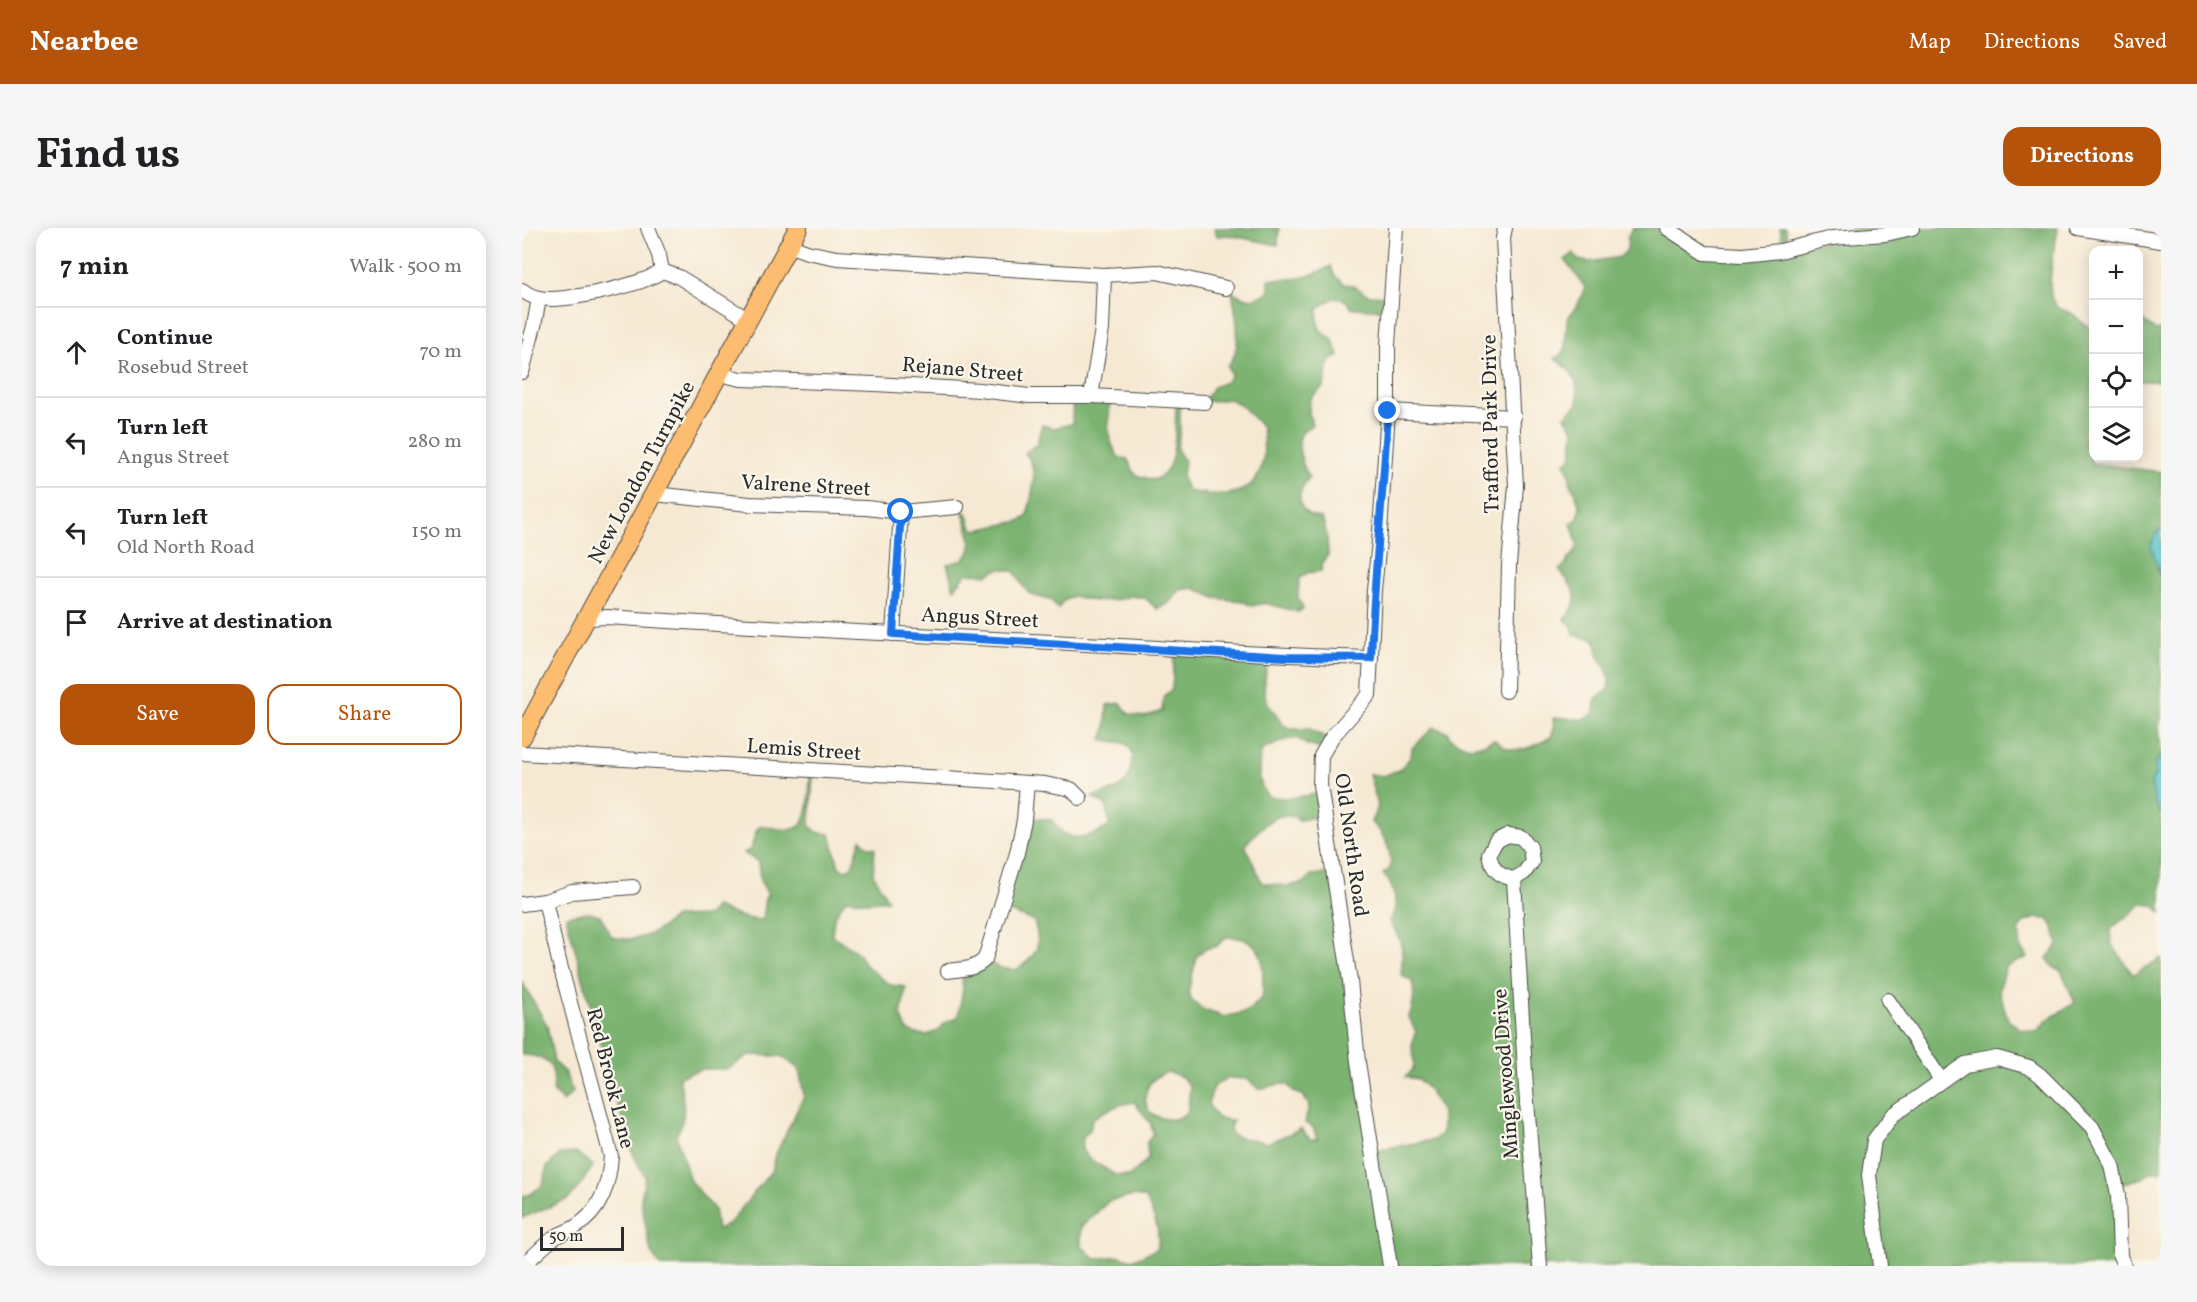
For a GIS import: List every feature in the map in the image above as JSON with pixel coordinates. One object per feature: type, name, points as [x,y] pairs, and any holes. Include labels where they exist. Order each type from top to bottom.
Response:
[{"type":"main road","name":"New London Turnpike","points":[[522,737],[798,228]]},
{"type":"street","points":[[648,228],[659,255],[662,271]]},
{"type":"street","name":"Old North Road","points":[[1390,1266],[1358,1062],[1338,891],[1320,785],[1321,756],[1332,737],[1369,695],[1374,590],[1388,411],[1388,345],[1396,228]]},
{"type":"street","name":"Trafford Park Drive","points":[[1505,228],[1503,238],[1516,486],[1509,565],[1506,691]]},
{"type":"street","points":[[1668,228],[1705,253],[1742,255],[1779,251],[1832,238],[1886,234],[1912,228]]},
{"type":"street","points":[[2078,228],[2161,241]]},
{"type":"street","points":[[788,245],[807,252],[837,258],[1104,274],[1157,272],[1226,288]]},
{"type":"street","points":[[522,290],[539,298],[560,298],[592,293],[649,278],[662,271],[679,277],[749,320]]},
{"type":"street","points":[[1091,396],[1102,329],[1104,274]]},
{"type":"street","points":[[522,372],[539,298]]},
{"type":"street","name":"Rejane Street","points":[[720,374],[741,379],[898,385],[1029,396],[1091,396],[1205,402]]},
{"type":"street","points":[[1388,411],[1514,417]]},
{"type":"street","name":"Valrene Street","points":[[654,494],[748,504],[866,508],[901,512],[957,507]]},
{"type":"street","points":[[893,634],[901,512]]},
{"type":"street","name":"Angus Street","points":[[587,618],[607,616],[727,626],[1286,657],[1371,658]]},
{"type":"street","name":"Lemis Street","points":[[522,753],[1027,783],[1071,789],[1080,798]]},
{"type":"street","points":[[948,971],[971,968],[980,965],[985,959],[1017,854],[1024,820],[1027,783]]},
{"type":"street","name":"Minglewood Drive","points":[[1514,879],[1526,1089],[1540,1266]]},
{"type":"street","points":[[522,904],[545,901],[572,892],[633,887]]},
{"type":"street","name":"Red Brook Lane","points":[[526,1266],[528,1261],[556,1236],[575,1228],[591,1215],[603,1197],[610,1175],[611,1156],[545,901]]},
{"type":"street","points":[[1888,1000],[1941,1080]]},
{"type":"street","points":[[1880,1266],[1869,1175],[1874,1140],[1893,1115],[1941,1080],[1965,1064],[1997,1058],[2029,1067],[2092,1127],[2112,1165],[2118,1195],[2120,1256],[2124,1266]]},
{"type":"green space","points":[[1214,228],[1279,228],[1278,245],[1228,235],[1217,236]]},
{"type":"green space","points":[[1633,228],[1666,228],[1706,254],[1783,248],[1780,228],[1785,228],[1789,249],[1850,237],[1850,228],[1868,228],[1868,236],[1916,228],[2058,228],[2050,281],[2053,301],[2057,307],[2072,314],[2089,326],[2089,428],[2084,441],[2089,462],[2161,472],[2161,529],[2156,534],[2157,571],[2161,577],[2161,718],[2159,725],[2161,755],[2155,764],[2155,775],[2151,783],[2155,804],[2161,814],[2161,913],[2154,905],[2142,904],[2111,929],[2111,943],[2133,975],[2161,958],[2161,1172],[2150,1172],[2142,1178],[2117,1185],[2124,1266],[661,1266],[651,1253],[641,1201],[645,1177],[632,1152],[616,1100],[566,916],[587,912],[600,915],[612,937],[621,939],[646,936],[660,929],[674,917],[708,916],[716,907],[738,916],[762,920],[765,898],[768,895],[760,880],[758,862],[744,853],[751,849],[757,829],[761,826],[786,830],[800,826],[807,813],[810,772],[813,773],[810,826],[817,832],[830,834],[839,867],[846,870],[852,866],[861,839],[866,846],[875,848],[873,874],[888,900],[867,902],[846,899],[834,917],[832,935],[858,953],[865,965],[890,985],[906,987],[901,1015],[907,1030],[927,1035],[938,1031],[944,1023],[958,1017],[963,989],[961,964],[984,960],[1000,968],[1016,970],[1033,955],[1038,944],[1034,921],[1003,907],[1026,817],[1052,820],[1062,832],[1071,837],[1088,835],[1109,826],[1107,806],[1092,797],[1115,790],[1128,780],[1133,756],[1130,748],[1124,743],[1102,740],[1106,728],[1107,705],[1121,703],[1129,714],[1144,717],[1162,711],[1164,696],[1172,689],[1175,651],[1268,657],[1264,685],[1265,696],[1283,725],[1291,729],[1310,729],[1330,740],[1322,749],[1307,745],[1297,738],[1285,740],[1262,750],[1259,775],[1262,787],[1269,797],[1292,798],[1321,793],[1325,815],[1300,820],[1284,815],[1276,817],[1262,827],[1245,845],[1262,883],[1287,886],[1304,883],[1311,875],[1334,873],[1375,1150],[1433,1140],[1442,1133],[1442,1112],[1429,1090],[1418,1079],[1405,1077],[1414,1066],[1412,1043],[1416,1032],[1409,1017],[1414,991],[1412,981],[1401,975],[1401,946],[1389,921],[1395,909],[1395,896],[1383,874],[1390,869],[1391,863],[1384,837],[1371,822],[1378,806],[1369,774],[1383,776],[1399,770],[1411,757],[1412,748],[1434,727],[1448,732],[1449,737],[1471,747],[1494,739],[1501,745],[1515,750],[1537,745],[1551,737],[1554,729],[1553,718],[1582,719],[1593,714],[1596,698],[1608,690],[1609,676],[1600,658],[1595,639],[1574,635],[1572,626],[1564,619],[1574,605],[1575,594],[1559,570],[1566,565],[1568,558],[1573,555],[1578,546],[1571,523],[1578,519],[1580,508],[1575,491],[1570,485],[1570,475],[1565,463],[1572,457],[1574,430],[1565,416],[1578,404],[1574,378],[1562,363],[1555,359],[1565,351],[1567,320],[1579,302],[1585,287],[1565,260],[1574,253],[1578,260],[1589,262],[1620,257],[1627,250],[1628,235]],"holes":[[[2037,918],[2048,919],[2054,928],[2058,945],[2047,958],[2054,968],[2061,970],[2075,1003],[2047,1020],[2037,1032],[2021,1029],[2008,1020],[1999,990],[2006,967],[2028,957],[2021,949],[2019,930],[2024,922]],[[1226,937],[1240,938],[1256,947],[1260,955],[1263,996],[1249,1011],[1225,1017],[1204,1010],[1193,1002],[1188,992],[1197,956],[1205,949],[1217,946]],[[749,1055],[781,1056],[799,1069],[804,1096],[774,1158],[773,1169],[730,1223],[717,1230],[714,1209],[690,1181],[676,1135],[683,1114],[679,1077],[702,1069],[728,1069]],[[1169,1072],[1182,1077],[1190,1086],[1188,1111],[1181,1117],[1166,1119],[1152,1114],[1147,1107],[1147,1089],[1153,1080]],[[1228,1078],[1248,1079],[1258,1089],[1280,1084],[1288,1085],[1294,1092],[1303,1095],[1309,1106],[1305,1123],[1313,1127],[1317,1139],[1310,1139],[1301,1129],[1267,1143],[1230,1133],[1233,1120],[1217,1118],[1208,1104],[1214,1086]],[[1134,1102],[1151,1124],[1153,1134],[1147,1142],[1148,1159],[1130,1176],[1115,1175],[1088,1158],[1082,1150],[1083,1137],[1090,1130],[1092,1119],[1107,1110]],[[1134,1196],[1145,1198],[1158,1230],[1157,1249],[1132,1260],[1120,1256],[1095,1259],[1081,1245],[1081,1227],[1109,1201]]]},
{"type":"green space","points":[[1331,266],[1334,275],[1344,284],[1352,285],[1368,295],[1391,296],[1390,310],[1352,308],[1340,298],[1327,302],[1318,309],[1319,327],[1323,333],[1332,338],[1339,356],[1329,362],[1324,386],[1310,399],[1309,412],[1312,425],[1304,430],[1299,441],[1302,461],[1309,478],[1301,491],[1300,503],[1307,513],[1321,518],[1326,532],[1328,555],[1323,561],[1321,571],[1307,573],[1299,579],[1298,597],[1303,609],[1298,612],[1265,603],[1252,606],[1242,601],[1215,598],[1194,588],[1180,590],[1169,603],[1157,609],[1145,598],[1131,596],[1115,600],[1094,601],[1073,596],[1062,602],[1058,609],[1050,599],[1028,592],[1015,572],[1004,569],[987,575],[966,574],[954,589],[947,564],[966,557],[971,546],[971,538],[963,512],[967,513],[972,528],[977,530],[1020,521],[1027,517],[1034,475],[1030,460],[1025,453],[1037,444],[1042,425],[1054,428],[1072,424],[1073,398],[1111,399],[1108,422],[1111,442],[1118,457],[1127,459],[1136,475],[1153,480],[1165,473],[1172,458],[1176,403],[1180,403],[1177,449],[1185,463],[1182,477],[1188,491],[1212,494],[1234,493],[1253,483],[1263,460],[1262,427],[1243,407],[1230,399],[1203,402],[1213,387],[1226,382],[1231,375],[1227,366],[1236,351],[1237,341],[1232,292],[1247,298],[1259,297],[1269,291],[1269,279],[1302,277]]},
{"type":"green space","points":[[2143,321],[2156,331],[2161,330],[2161,381],[2143,381]]},
{"type":"green space","points":[[522,982],[547,1025],[554,1062],[565,1073],[573,1092],[563,1102],[553,1091],[552,1068],[549,1064],[539,1057],[522,1055]]},
{"type":"green space","points":[[577,1153],[593,1166],[579,1187],[568,1199],[522,1218],[522,1196],[529,1195],[543,1185],[547,1167],[560,1154]]},
{"type":"water","points":[[2161,529],[2161,577],[2151,546]]},
{"type":"water","points":[[2161,755],[2161,814],[2155,804],[2151,783],[2155,775],[2155,764]]},
{"type":"route","points":[[901,512],[893,634],[1286,657],[1371,658],[1388,411]]}]
